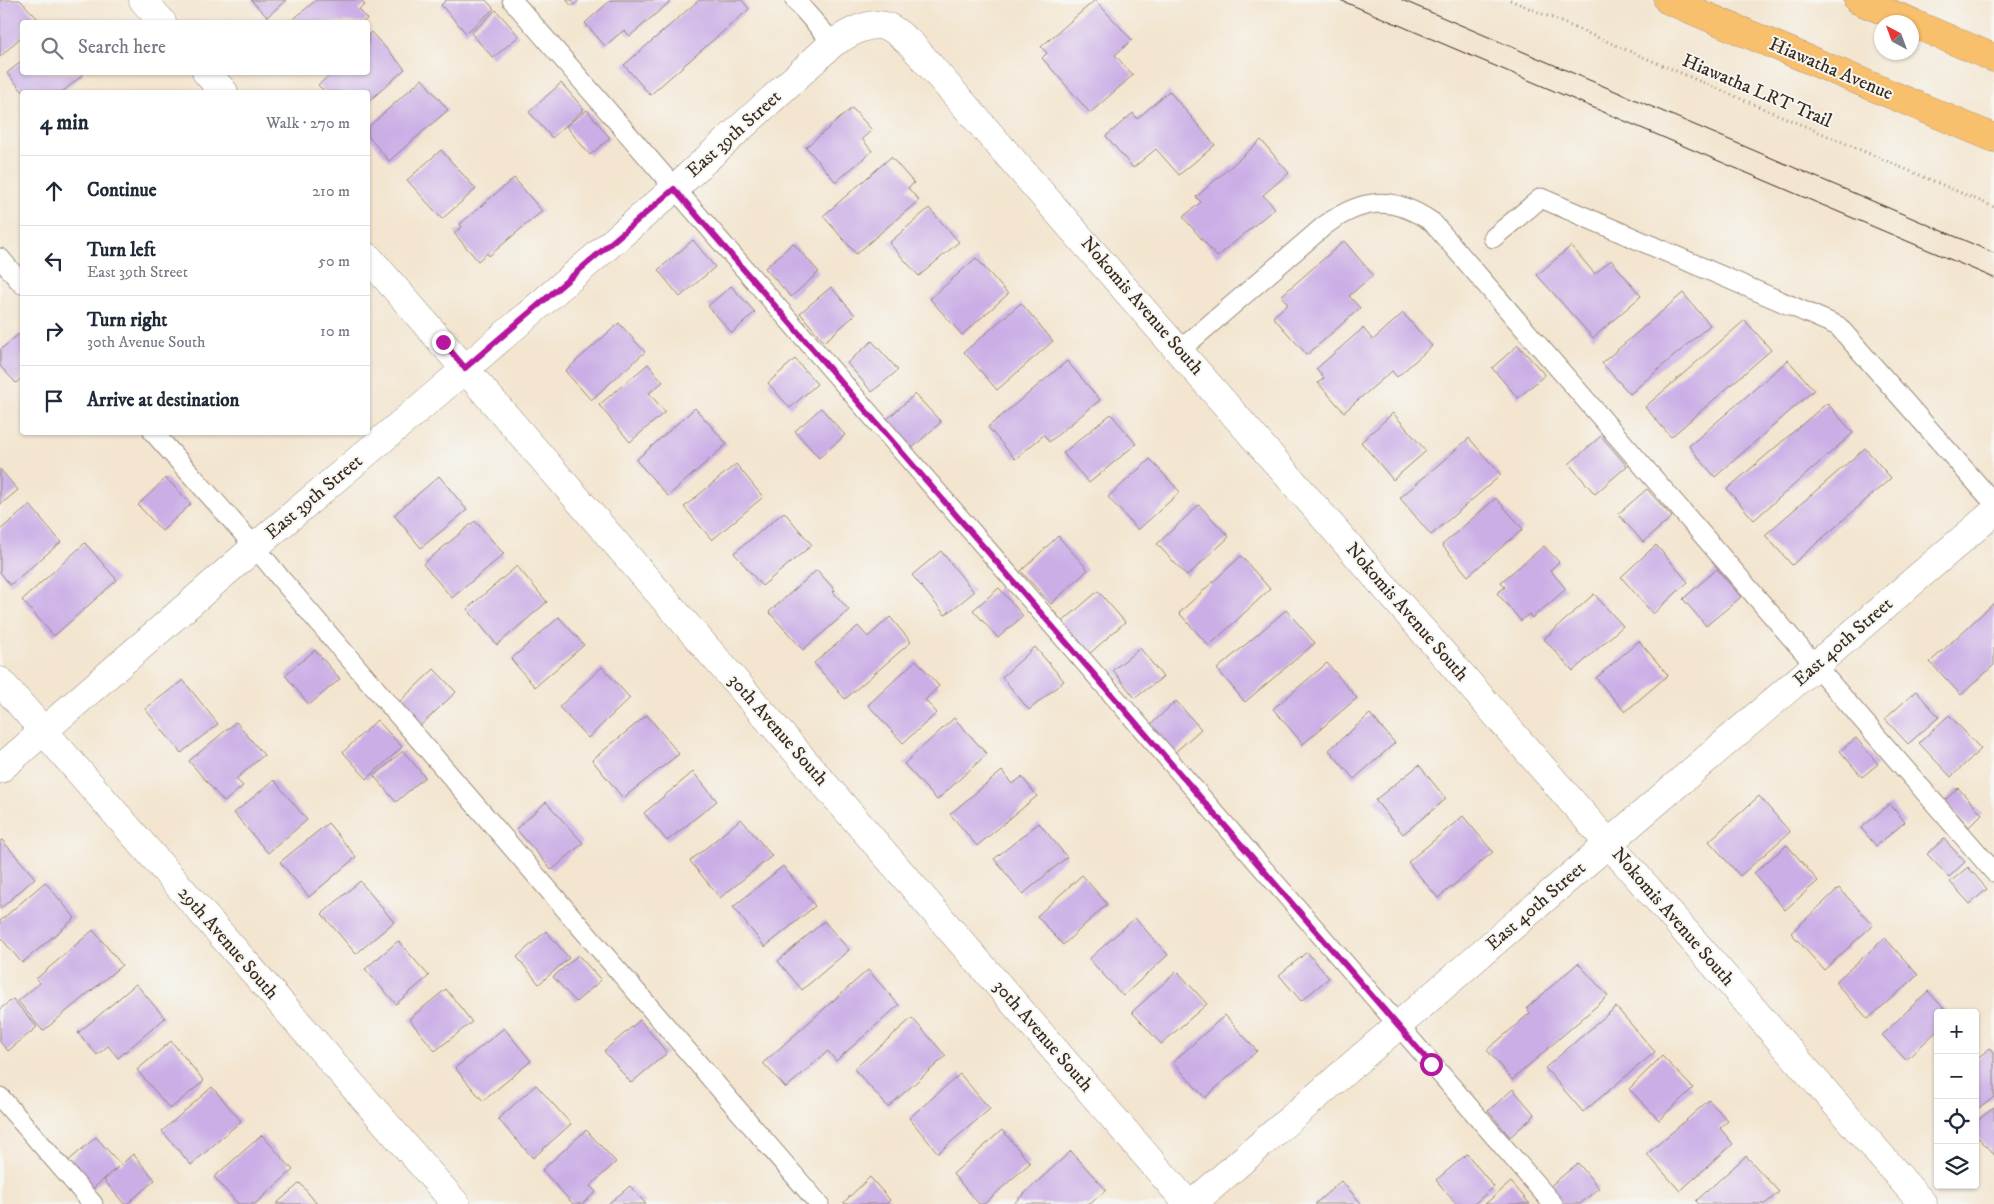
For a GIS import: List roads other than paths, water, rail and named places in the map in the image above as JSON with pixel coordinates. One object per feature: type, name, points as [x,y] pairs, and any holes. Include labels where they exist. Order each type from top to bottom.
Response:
[{"type":"highway","name":"Hiawatha Avenue","points":[[1668,0],[1994,138]]},
{"type":"highway","points":[[1858,0],[1893,15]]},
{"type":"highway","points":[[1919,26],[1994,58]]},
{"type":"street","points":[[143,0],[160,20]]},
{"type":"street","name":"East 39th Street","points":[[0,770],[256,546],[674,189],[833,43],[853,31],[867,26],[886,26]]},
{"type":"street","name":"Nokomis Avenue South","points":[[886,26],[912,45],[1923,1204]]},
{"type":"street","points":[[209,75],[222,90]]},
{"type":"street","name":"30th Avenue South","points":[[370,258],[1188,1204]]},
{"type":"street","name":"East 40th Street","points":[[1192,1204],[1608,843],[1994,512]]},
{"type":"street","name":"29th Avenue South","points":[[0,681],[456,1204]]},
{"type":"lane","points":[[512,0],[1553,1204]]},
{"type":"lane","points":[[795,0],[833,43]]},
{"type":"lane","points":[[1493,238],[1541,198],[1838,326],[1994,503]]},
{"type":"lane","points":[[1180,350],[1324,226],[1341,214],[1359,206],[1379,203],[1415,210],[1432,222],[1994,872]]},
{"type":"lane","points":[[0,258],[20,282]]},
{"type":"lane","points":[[156,435],[227,517],[256,546],[281,579],[819,1204]]},
{"type":"lane","points":[[0,1096],[93,1204]]},
{"type":"tram line","points":[[1340,0],[1994,278]]},
{"type":"tram line","points":[[1402,0],[1994,253]]}]
